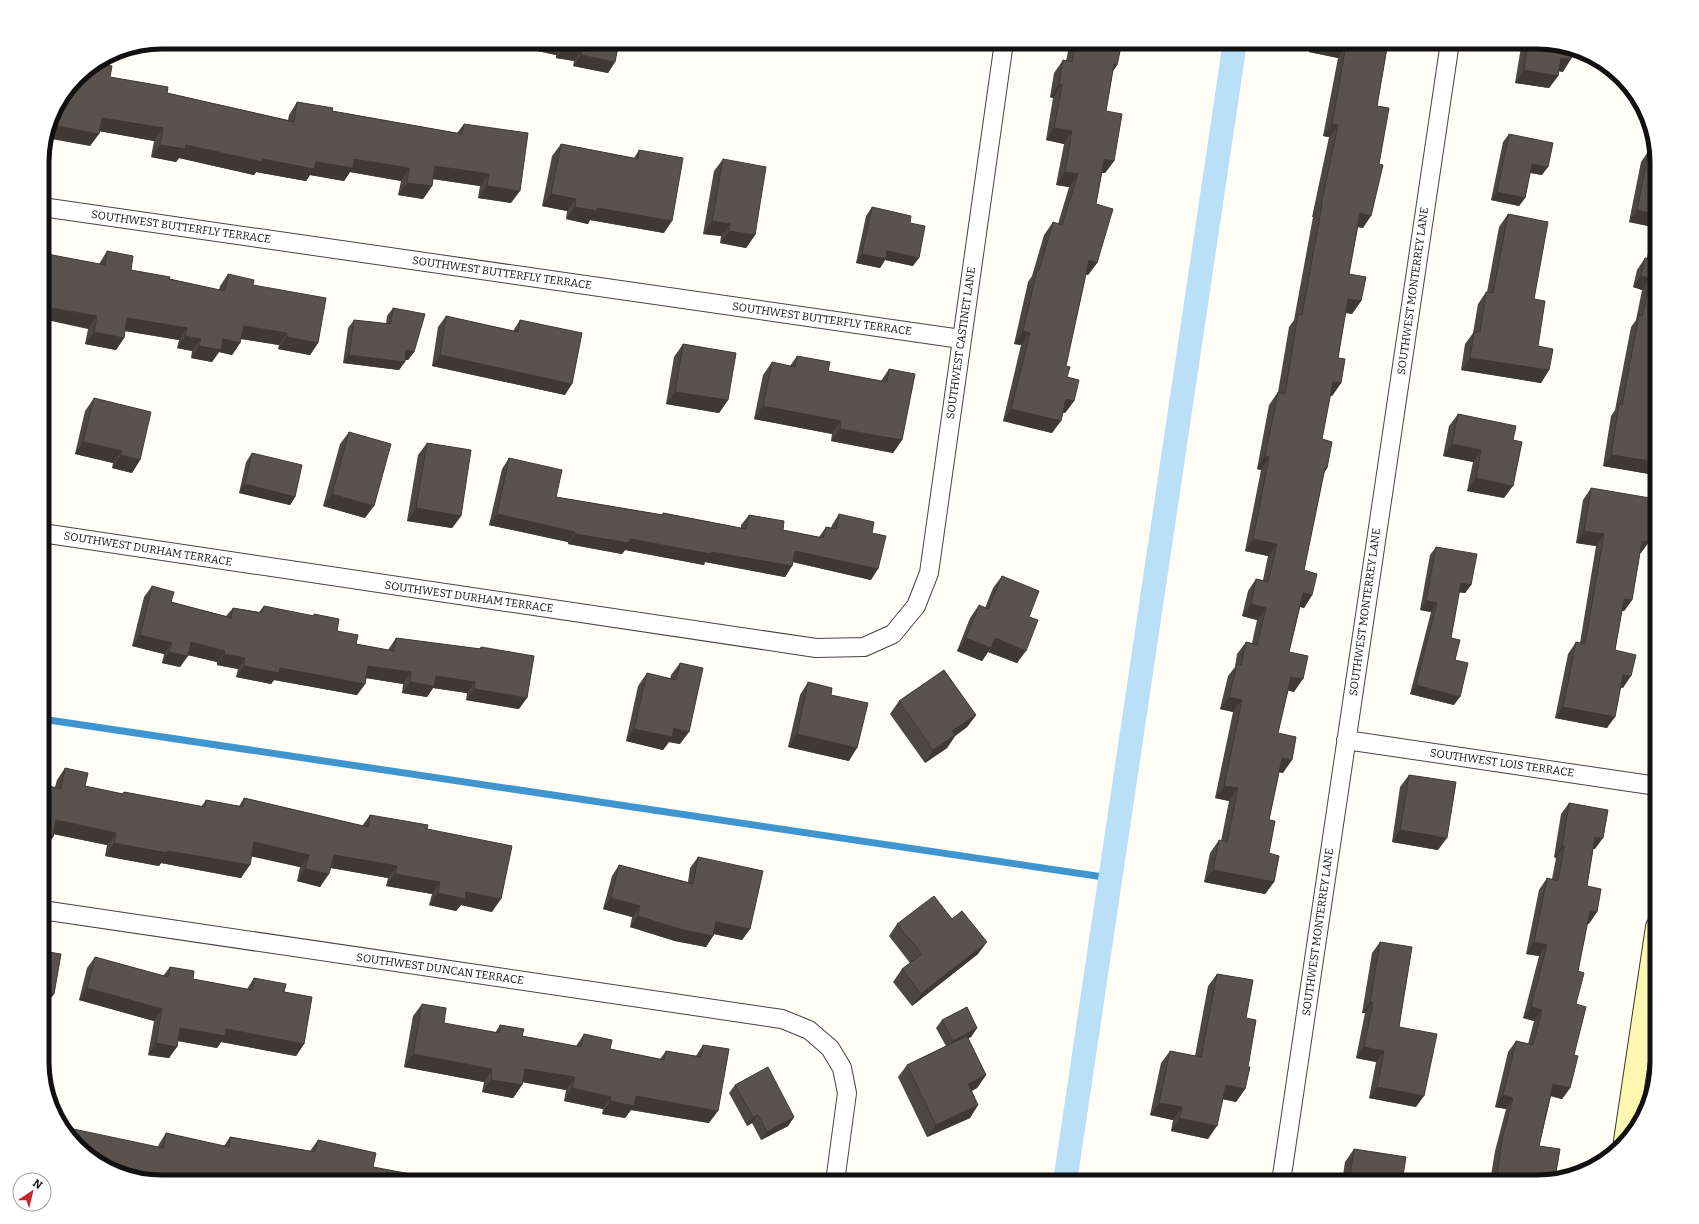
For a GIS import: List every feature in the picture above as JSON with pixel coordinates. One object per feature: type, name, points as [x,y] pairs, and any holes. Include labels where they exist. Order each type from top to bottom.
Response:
[{"type":"street","name":"SOUTHWEST CASTINET LANE","points":[[893,634],[916,606],[928,573],[1003,49]]},
{"type":"street","name":"SOUTHWEST MONTERREY LANE","points":[[1282,1175],[1449,49]]},
{"type":"street","name":"SOUTHWEST BUTTERFLY TERRACE","points":[[49,208],[961,339]]},
{"type":"street","name":"SOUTHWEST DURHAM TERRACE","points":[[49,534],[816,648],[864,647],[893,634]]},
{"type":"street","name":"SOUTHWEST LOIS TERRACE","points":[[1346,740],[1650,785]]},
{"type":"street","name":"SOUTHWEST DUNCAN TERRACE","points":[[49,911],[782,1019],[809,1030],[830,1048],[842,1068],[847,1093],[836,1175]]},
{"type":"street","points":[[1628,1130],[1650,975]]},
{"type":"building","points":[[576,49],[618,49],[615,62],[581,55],[582,50]]},
{"type":"building","points":[[1075,49],[1120,49],[1117,65],[1114,64],[1106,111],[1122,114],[1114,161],[1104,159],[1096,204],[1113,209],[1097,263],[1089,260],[1066,366],[1070,367],[1067,377],[1079,380],[1074,401],[1066,399],[1061,421],[1011,409],[1030,333],[1023,331],[1037,270],[1039,270],[1053,222],[1062,225],[1078,174],[1065,172],[1072,131],[1054,128],[1062,85],[1059,84],[1063,60],[1072,62]]},
{"type":"building","points":[[1345,49],[1387,49],[1377,106],[1389,108],[1379,164],[1383,165],[1371,216],[1360,213],[1349,274],[1366,277],[1361,301],[1348,299],[1338,358],[1345,359],[1341,383],[1333,382],[1322,439],[1332,442],[1327,468],[1325,468],[1304,570],[1317,574],[1312,595],[1303,593],[1289,652],[1308,656],[1303,679],[1291,677],[1278,733],[1296,737],[1292,760],[1282,758],[1269,820],[1275,821],[1269,853],[1279,856],[1274,882],[1213,870],[1219,840],[1227,842],[1238,788],[1224,786],[1242,700],[1229,697],[1237,664],[1241,665],[1246,642],[1257,645],[1266,608],[1251,604],[1256,579],[1268,582],[1277,544],[1253,539],[1269,457],[1265,456],[1278,392],[1285,394],[1298,314],[1302,315],[1321,205],[1338,125],[1332,124]]},
{"type":"building","points":[[1527,49],[1552,50],[1572,54],[1571,59],[1561,58],[1558,76],[1524,70]]},
{"type":"building","points":[[104,64],[112,66],[110,77],[168,87],[167,93],[294,122],[297,102],[333,108],[332,111],[462,134],[464,124],[528,133],[520,191],[487,186],[489,174],[435,166],[432,186],[407,183],[409,168],[354,159],[353,168],[316,162],[314,169],[263,159],[263,162],[186,145],[185,149],[160,145],[163,128],[102,118],[99,134],[56,125],[72,93],[87,77]]},
{"type":"building","points":[[1509,134],[1553,143],[1548,167],[1532,164],[1525,198],[1497,192]]},
{"type":"building","points":[[561,144],[638,159],[639,150],[683,158],[672,221],[597,208],[597,211],[575,207],[576,199],[551,194]]},
{"type":"building","points":[[1649,150],[1649,150],[1650,213],[1637,210]]},
{"type":"building","points":[[723,159],[766,167],[755,235],[729,231],[730,224],[712,221]]},
{"type":"building","points":[[872,207],[911,216],[910,223],[925,226],[919,258],[887,251],[886,259],[862,254]]},
{"type":"building","points":[[1508,214],[1548,222],[1534,299],[1545,301],[1538,346],[1553,349],[1549,370],[1470,358],[1474,332],[1480,332],[1486,292],[1493,293]]},
{"type":"building","points":[[107,251],[133,256],[131,270],[170,277],[169,279],[225,291],[228,274],[254,280],[253,285],[326,298],[318,343],[287,337],[287,333],[244,326],[240,343],[223,339],[221,350],[199,346],[201,339],[185,336],[187,328],[127,318],[124,338],[94,332],[97,316],[49,307],[49,254],[105,265]]},
{"type":"building","points":[[1645,258],[1650,259],[1650,278],[1641,276]]},
{"type":"building","points":[[1650,282],[1650,461],[1611,455],[1619,404],[1622,405],[1639,315],[1642,316]]},
{"type":"building","points":[[393,308],[425,314],[414,352],[406,350],[405,362],[349,355],[354,320],[391,324]]},
{"type":"building","points":[[446,316],[518,332],[520,320],[582,333],[572,384],[440,355]]},
{"type":"building","points":[[683,344],[736,353],[728,400],[675,392]]},
{"type":"building","points":[[797,356],[830,362],[828,371],[887,382],[889,369],[915,374],[902,440],[840,429],[841,421],[763,406],[772,362],[795,367]]},
{"type":"building","points":[[94,398],[151,412],[140,460],[121,455],[122,451],[83,442]]},
{"type":"building","points":[[1458,414],[1516,426],[1513,440],[1522,442],[1513,486],[1476,478],[1481,450],[1452,444]]},
{"type":"building","points":[[349,432],[391,444],[374,506],[332,494]]},
{"type":"building","points":[[427,443],[471,450],[461,516],[416,508]]},
{"type":"building","points":[[252,453],[302,465],[295,497],[245,484]]},
{"type":"building","points":[[509,458],[562,470],[556,497],[663,515],[663,513],[746,529],[749,515],[784,521],[783,530],[823,538],[826,527],[836,529],[839,514],[874,522],[872,533],[886,536],[878,569],[795,551],[792,566],[712,552],[711,554],[630,539],[629,543],[575,534],[575,532],[497,514]]},
{"type":"building","points":[[1591,488],[1650,498],[1649,542],[1642,541],[1632,600],[1624,599],[1615,650],[1636,655],[1631,676],[1623,675],[1615,717],[1563,707],[1576,642],[1585,644],[1604,534],[1584,531]]},
{"type":"building","points":[[1436,547],[1477,554],[1471,585],[1461,583],[1451,638],[1460,640],[1455,660],[1468,663],[1460,697],[1416,685],[1437,603],[1426,601]]},
{"type":"building","points":[[1002,576],[1039,591],[1029,617],[1038,620],[1026,651],[995,638],[991,648],[966,638],[979,605],[988,609]]},
{"type":"building","points":[[152,586],[174,592],[171,602],[231,618],[233,608],[262,613],[264,606],[314,616],[314,614],[339,619],[337,631],[358,635],[356,644],[394,651],[396,638],[481,649],[481,647],[534,656],[527,698],[474,689],[475,682],[436,676],[434,686],[410,682],[411,672],[368,666],[365,684],[280,668],[279,673],[244,666],[245,658],[224,654],[225,651],[191,642],[188,656],[169,652],[172,643],[140,635]]},
{"type":"building","points":[[680,663],[703,668],[689,732],[674,728],[672,737],[634,729],[647,673],[676,680]]},
{"type":"building","points":[[944,670],[976,715],[952,731],[955,735],[933,750],[899,701]]},
{"type":"building","points":[[808,682],[832,688],[831,695],[868,703],[857,748],[797,734]]},
{"type":"building","points":[[65,768],[88,773],[85,786],[123,794],[124,792],[205,807],[206,800],[243,807],[244,798],[368,827],[370,815],[428,825],[427,829],[512,846],[501,899],[466,892],[465,899],[438,893],[440,882],[395,874],[397,866],[334,855],[329,874],[305,869],[309,855],[254,842],[250,865],[168,851],[167,853],[114,843],[116,833],[56,820],[53,837],[49,836],[49,786],[61,789]]},
{"type":"building","points":[[1409,775],[1456,782],[1447,838],[1400,830]]},
{"type":"building","points":[[1569,803],[1608,810],[1603,838],[1595,837],[1587,886],[1601,889],[1597,912],[1590,911],[1578,971],[1584,973],[1576,1004],[1586,1007],[1574,1055],[1578,1056],[1570,1088],[1553,1084],[1539,1146],[1560,1149],[1556,1173],[1497,1175],[1502,1140],[1513,1098],[1503,1095],[1516,1041],[1533,1045],[1542,1010],[1531,1007],[1547,945],[1534,942],[1547,878],[1558,881],[1564,846],[1562,846]]},
{"type":"building","points":[[698,857],[763,871],[750,929],[716,922],[713,936],[683,930],[638,916],[640,906],[611,898],[619,865],[693,884]]},
{"type":"building","points":[[934,896],[952,919],[962,911],[987,942],[921,994],[902,969],[922,954],[897,924]]},
{"type":"building","points":[[1380,942],[1412,947],[1399,1027],[1437,1034],[1424,1096],[1377,1087],[1384,1051],[1364,1047],[1373,1002],[1370,1002]]},
{"type":"building","points":[[49,952],[61,954],[54,994],[49,993]]},
{"type":"building","points":[[95,957],[168,977],[170,967],[194,971],[193,979],[252,990],[254,978],[286,984],[284,992],[312,997],[304,1044],[226,1029],[225,1036],[180,1028],[177,1047],[156,1043],[162,1009],[87,988]]},
{"type":"building","points":[[1217,974],[1253,980],[1246,1018],[1256,1020],[1248,1067],[1250,1067],[1245,1089],[1226,1085],[1217,1126],[1179,1118],[1182,1107],[1159,1103],[1170,1051],[1201,1057]]},
{"type":"building","points":[[422,1004],[446,1008],[444,1023],[499,1033],[500,1025],[524,1029],[522,1036],[581,1047],[584,1034],[612,1040],[610,1049],[664,1060],[666,1051],[701,1057],[703,1045],[729,1049],[718,1111],[636,1096],[634,1106],[610,1101],[611,1097],[572,1088],[575,1077],[525,1069],[522,1085],[491,1080],[492,1069],[413,1054]]},
{"type":"building","points":[[967,1007],[977,1028],[953,1041],[942,1020]]},
{"type":"building","points":[[967,1036],[986,1075],[968,1084],[978,1105],[936,1125],[907,1065]]},
{"type":"building","points":[[768,1067],[794,1117],[767,1132],[758,1115],[753,1117],[735,1085]]},
{"type":"building","points":[[70,1128],[163,1148],[166,1133],[229,1147],[230,1137],[315,1152],[318,1140],[376,1153],[373,1167],[416,1175],[147,1174],[125,1169],[99,1156],[82,1142]]},
{"type":"building","points":[[1354,1149],[1406,1157],[1403,1175],[1350,1175]]},
{"type":"waterway","points":[[1066,1175],[1234,49]]},
{"type":"waterway","points":[[49,720],[1110,878]]}]
